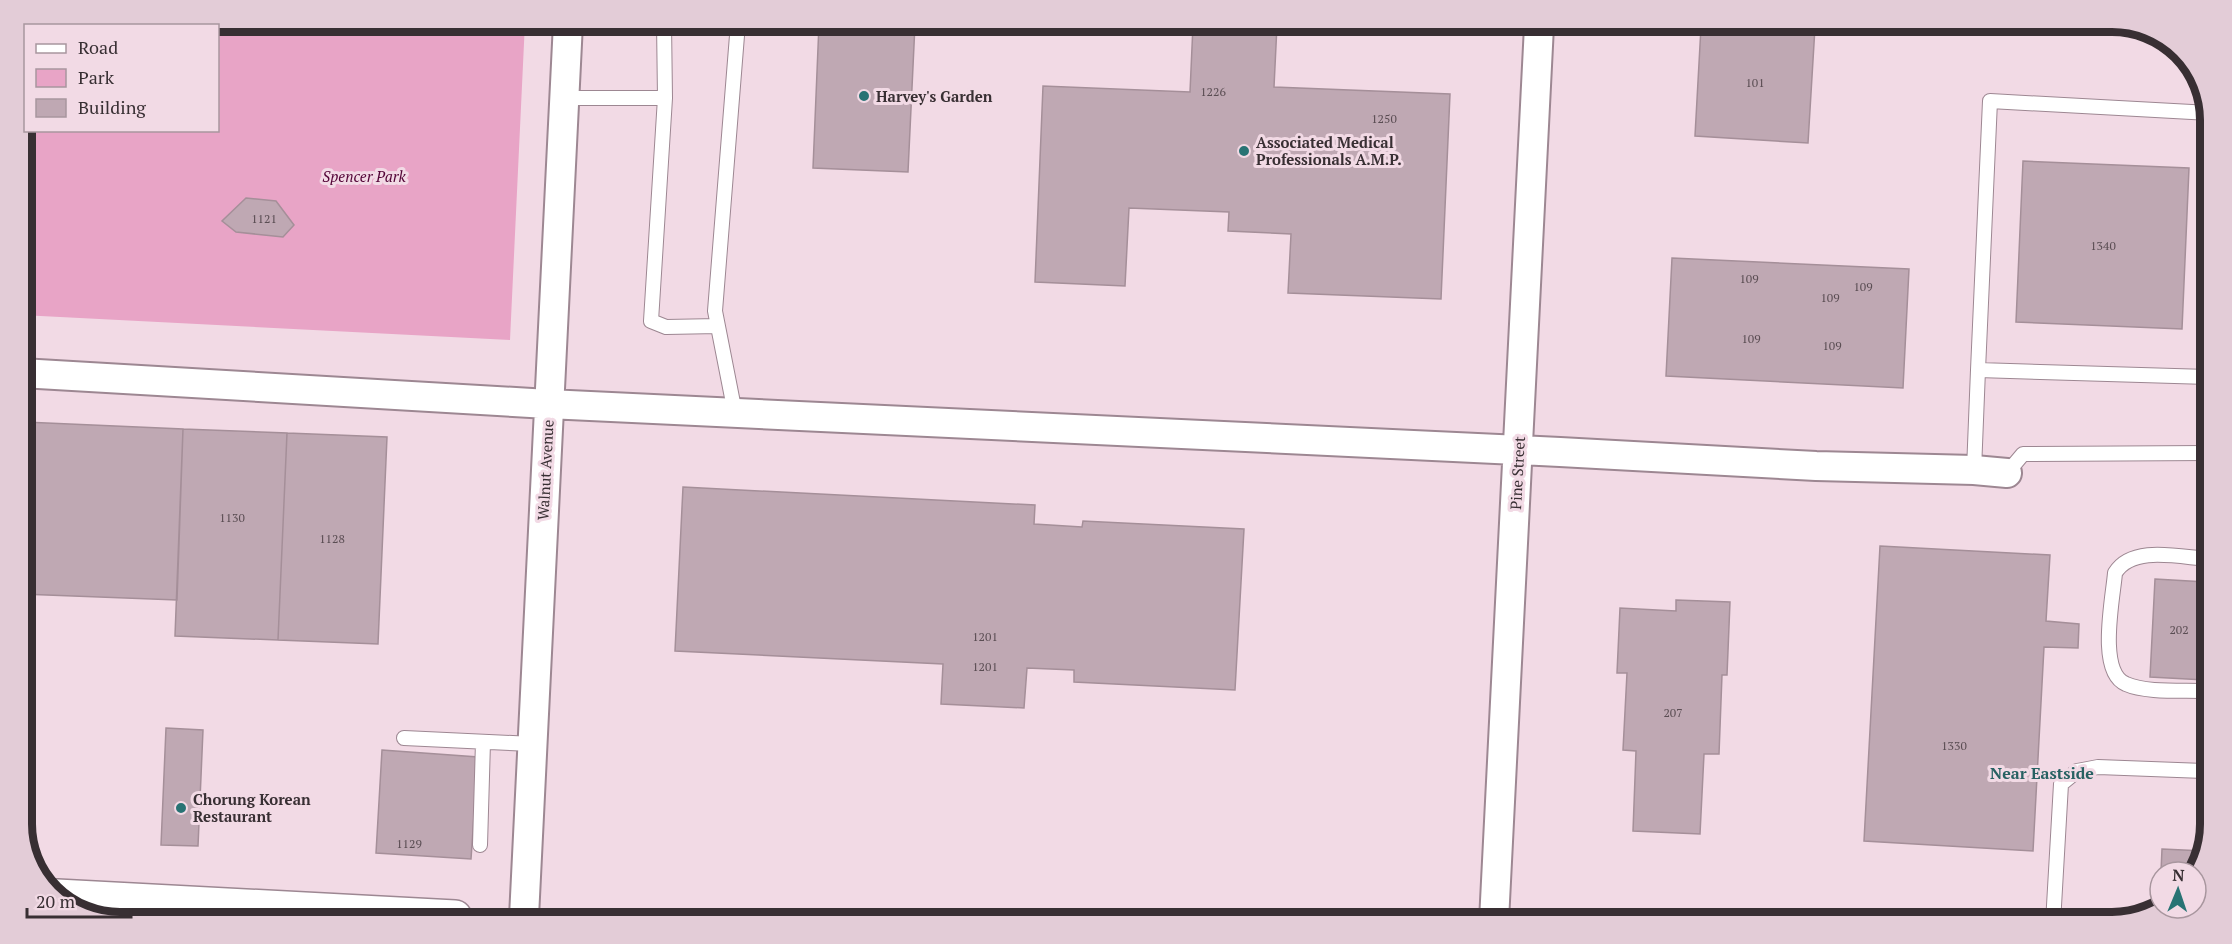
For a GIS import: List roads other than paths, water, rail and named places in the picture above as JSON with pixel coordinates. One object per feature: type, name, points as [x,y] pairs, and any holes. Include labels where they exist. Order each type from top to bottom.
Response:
[{"type":"street","name":"Walnut Avenue","points":[[524,912],[568,32]]},
{"type":"street","name":"Pine Street","points":[[1494,912],[1539,32]]},
{"type":"street","points":[[32,374],[548,404],[1816,466],[2007,473]]},
{"type":"street","points":[[69,897],[360,912]]},
{"type":"lane","points":[[664,32],[665,98],[651,321],[666,327],[718,326]]},
{"type":"lane","points":[[735,413],[715,311],[737,32]]},
{"type":"lane","points":[[564,98],[665,98]]},
{"type":"lane","points":[[1974,470],[1990,101],[2200,111]]},
{"type":"lane","points":[[1978,370],[2200,377]]},
{"type":"lane","points":[[2007,473],[2023,454],[2200,453]]},
{"type":"lane","points":[[2200,559],[2149,555],[2120,564],[2115,573],[2108,655],[2115,675],[2124,684],[2143,688],[2200,691]]},
{"type":"lane","points":[[404,738],[532,744]]},
{"type":"lane","points":[[480,845],[483,742]]},
{"type":"lane","points":[[2054,912],[2061,784],[2078,771],[2098,766],[2200,771]]},
{"type":"place","name":"Harvey's Garden","points":[[864,96]]},
{"type":"place","name":"Associated Medical Professionals A.M.P.","points":[[1244,151]]},
{"type":"place","name":"Chorung Korean Restaurant","points":[[181,808]]},
{"type":"district","name":"Near Eastside","points":[[2042,773]]},
{"type":"park label","name":"Spencer Park","points":[[364,176]]}]
